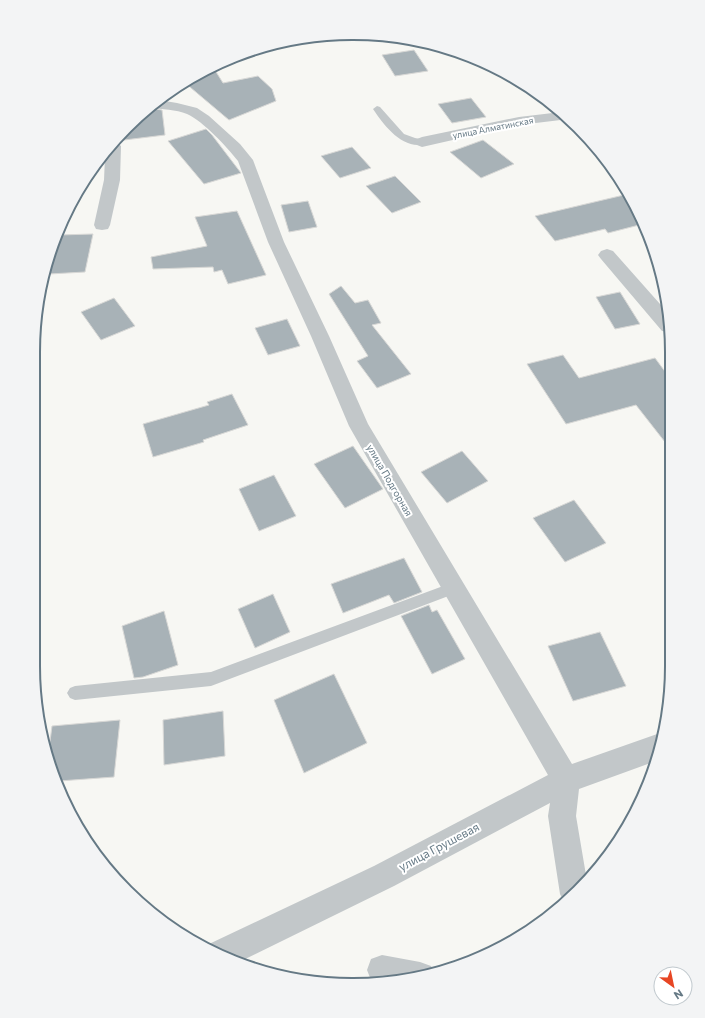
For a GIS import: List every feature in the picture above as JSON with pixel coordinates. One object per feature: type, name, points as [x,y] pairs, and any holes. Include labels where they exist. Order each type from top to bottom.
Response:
[{"type":"street","name":"улица Подгорная","points":[[162,105],[192,111],[204,119],[235,147],[245,160],[276,242],[320,336],[359,426],[566,780]]},
{"type":"street","name":"улица Алматинская","points":[[422,142],[519,121],[558,117]]},
{"type":"street","points":[[102,225],[112,180],[112,153]]},
{"type":"street","points":[[607,255],[663,319]]},
{"type":"street","name":"улица Грушевая","points":[[227,952],[384,876],[566,780],[653,748]]},
{"type":"street","points":[[566,780],[562,816],[574,885]]},
{"type":"street","points":[[382,970],[402,974]]},
{"type":"lane","points":[[377,108],[401,137],[410,142],[422,142]]},
{"type":"lane","points":[[75,693],[211,680],[454,588]]},
{"type":"building","points":[[414,50],[428,71],[395,76],[382,55]]},
{"type":"building","points":[[216,71],[223,83],[258,76],[272,89],[276,101],[229,120],[189,86]]},
{"type":"building","points":[[471,98],[486,117],[452,123],[438,104]]},
{"type":"building","points":[[157,109],[162,110],[165,135],[124,140]]},
{"type":"building","points":[[206,129],[241,173],[204,184],[168,141]]},
{"type":"building","points":[[483,140],[514,164],[481,178],[450,152]]},
{"type":"building","points":[[352,147],[371,168],[340,178],[321,156]]},
{"type":"building","points":[[395,176],[421,202],[392,213],[366,186]]},
{"type":"building","points":[[623,195],[638,225],[608,233],[605,229],[555,241],[535,216]]},
{"type":"building","points":[[308,201],[317,227],[289,232],[281,205]]},
{"type":"building","points":[[237,211],[266,275],[228,284],[222,270],[214,272],[213,267],[153,269],[151,257],[207,246],[195,217]]},
{"type":"building","points":[[93,234],[85,272],[51,274],[63,235]]},
{"type":"building","points":[[341,286],[355,303],[368,300],[381,323],[372,325],[411,374],[377,388],[357,361],[368,356],[329,294]]},
{"type":"building","points":[[620,292],[640,324],[615,329],[596,297]]},
{"type":"building","points":[[114,298],[135,326],[101,340],[81,312]]},
{"type":"building","points":[[287,319],[300,346],[268,355],[255,328]]},
{"type":"building","points":[[563,355],[579,378],[655,358],[665,372],[665,442],[636,405],[566,424],[527,364]]},
{"type":"building","points":[[232,394],[248,425],[203,440],[204,442],[153,457],[143,424],[209,405],[207,402]]},
{"type":"building","points":[[353,446],[383,489],[345,508],[314,464]]},
{"type":"building","points":[[462,451],[488,481],[447,503],[421,472]]},
{"type":"building","points":[[274,475],[296,516],[259,531],[239,489]]},
{"type":"building","points":[[574,500],[606,543],[565,562],[533,518]]},
{"type":"building","points":[[404,558],[422,592],[394,603],[389,595],[343,613],[331,584]]},
{"type":"building","points":[[273,594],[290,632],[255,648],[238,609]]},
{"type":"building","points":[[429,605],[432,612],[437,610],[465,659],[432,674],[401,616]]},
{"type":"building","points":[[164,611],[178,665],[143,677],[134,678],[122,626]]},
{"type":"building","points":[[600,632],[626,686],[573,701],[548,646]]},
{"type":"building","points":[[334,674],[367,743],[304,773],[274,700]]},
{"type":"building","points":[[223,711],[225,756],[164,765],[163,720]]},
{"type":"building","points":[[120,720],[114,777],[62,781],[50,742],[52,726]]}]
